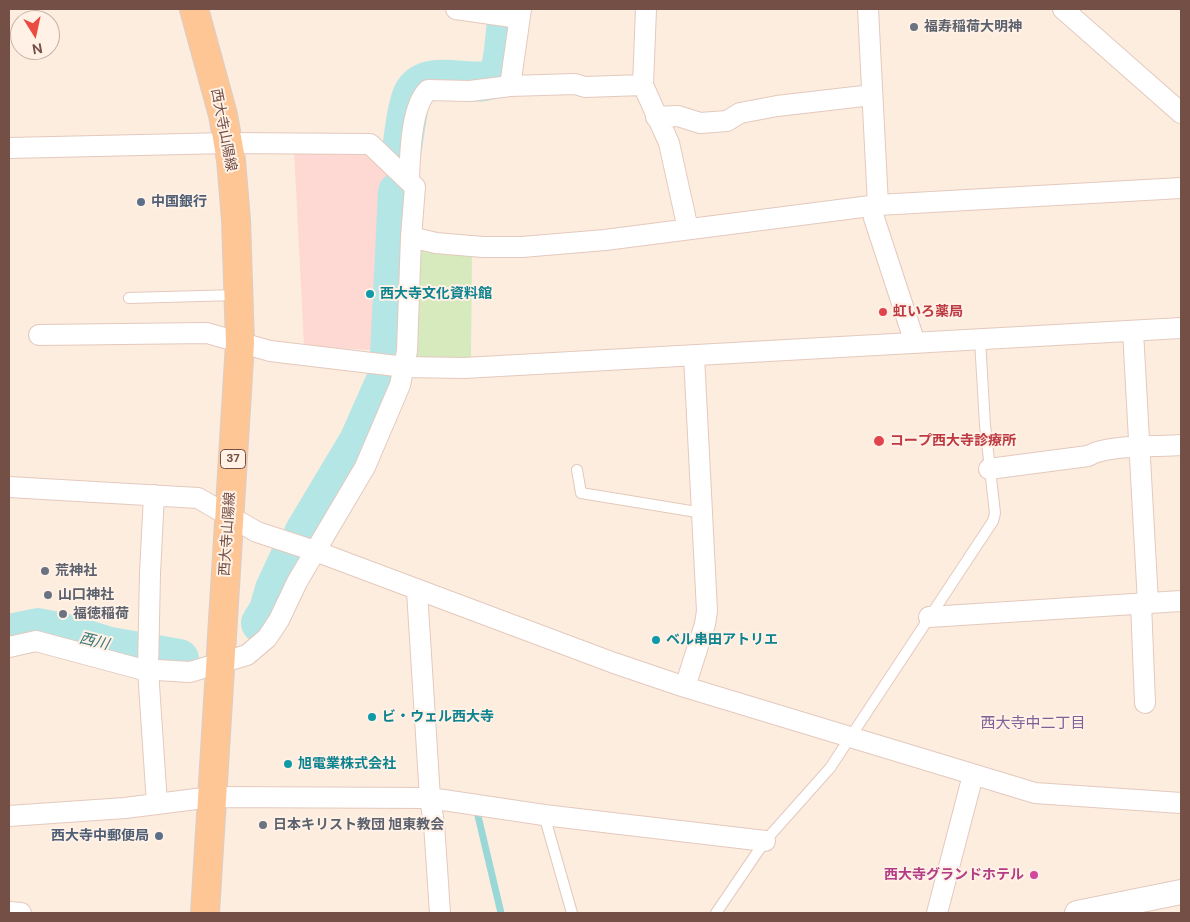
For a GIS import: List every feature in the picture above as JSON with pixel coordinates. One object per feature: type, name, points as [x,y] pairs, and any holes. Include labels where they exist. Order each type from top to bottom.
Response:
[{"type":"main road","name":"西大寺山陽線","points":[[194,9],[228,143],[236,220],[240,343],[205,913]]},
{"type":"street","points":[[456,9],[520,13],[510,86]]},
{"type":"street","points":[[646,9],[643,85],[669,143],[688,229]]},
{"type":"street","points":[[868,9],[878,205],[873,212],[877,231],[914,343]]},
{"type":"street","points":[[1063,9],[1181,113]]},
{"type":"street","points":[[408,178],[413,131],[423,95],[428,90],[470,91],[510,86],[575,84],[585,87],[643,85]]},
{"type":"street","points":[[656,117],[678,116],[700,123],[727,121],[740,113],[777,106],[872,95]]},
{"type":"street","points":[[9,148],[228,143],[370,144],[415,186],[405,367],[377,443],[267,638],[247,655],[221,665],[190,672],[149,660],[36,642],[9,647]]},
{"type":"street","points":[[411,237],[436,243],[474,246],[522,246],[688,229],[878,205],[1181,188]]},
{"type":"street","points":[[39,335],[207,333],[270,351],[405,367],[464,368],[1181,328]]},
{"type":"street","points":[[1133,331],[1140,448],[1145,603],[1145,703]]},
{"type":"street","points":[[685,686],[705,624],[707,611],[694,356]]},
{"type":"street","points":[[989,469],[1088,456],[1095,452],[1123,447],[1140,448],[1181,445]]},
{"type":"street","points":[[9,487],[198,498],[257,532],[315,551],[417,591],[685,686],[1035,793],[1181,803]]},
{"type":"street","points":[[154,495],[150,572],[149,660],[157,804]]},
{"type":"street","points":[[417,591],[430,798],[434,824],[440,913]]},
{"type":"street","points":[[929,617],[1181,601]]},
{"type":"street","points":[[937,913],[973,775]]},
{"type":"street","points":[[9,816],[157,804],[212,797],[430,798],[544,815],[765,841]]},
{"type":"street","points":[[1077,913],[1181,892]]},
{"type":"street","points":[[9,912],[21,913]]},
{"type":"lane","points":[[129,298],[238,296]]},
{"type":"lane","points":[[716,913],[765,841],[830,768],[849,736],[993,521],[995,513],[989,469],[980,340]]},
{"type":"lane","points":[[576,470],[581,493],[703,513]]},
{"type":"lane","points":[[544,815],[572,913]]},
{"type":"shaded area","points":[[294,149],[369,151],[390,176],[384,351],[304,346]]},
{"type":"green space","points":[[418,245],[472,252],[471,359],[413,359]]},
{"type":"waterway","points":[[402,148],[408,110],[414,92],[422,84],[433,80],[483,81],[492,79],[501,68],[507,23]]},
{"type":"waterway","points":[[390,355],[398,192]]},
{"type":"waterway","points":[[304,533],[359,441],[386,380]]},
{"type":"waterway","points":[[261,623],[269,610],[275,589],[291,555]]},
{"type":"waterway","name":"西川","points":[[9,634],[38,628],[68,634],[110,647],[179,659]]},
{"type":"waterway","points":[[478,816],[501,913]]},
{"type":"place","name":"福寿稲荷大明神","points":[[914,27]]},
{"type":"place","name":"中国銀行","points":[[141,202]]},
{"type":"place","name":"西大寺文化資料館","points":[[370,294]]},
{"type":"place","name":"虹いろ薬局","points":[[883,312]]},
{"type":"place","name":"コープ西大寺診療所","points":[[879,441]]},
{"type":"place","name":"荒神社","points":[[45,571]]},
{"type":"place","name":"山口神社","points":[[48,595]]},
{"type":"place","name":"福徳稲荷","points":[[63,614]]},
{"type":"place","name":"ベル串田アトリエ","points":[[656,640]]},
{"type":"place","name":"ビ・ウェル西大寺","points":[[372,717]]},
{"type":"place","name":"旭電業株式会社","points":[[288,764]]},
{"type":"place","name":"日本キリスト教団 旭東教会","points":[[263,825]]},
{"type":"place","name":"西大寺中郵便局","points":[[159,836]]},
{"type":"place","name":"西大寺グランドホテル","points":[[1034,875]]},
{"type":"district","name":"西大寺中二丁目","points":[[1033,724]]}]
